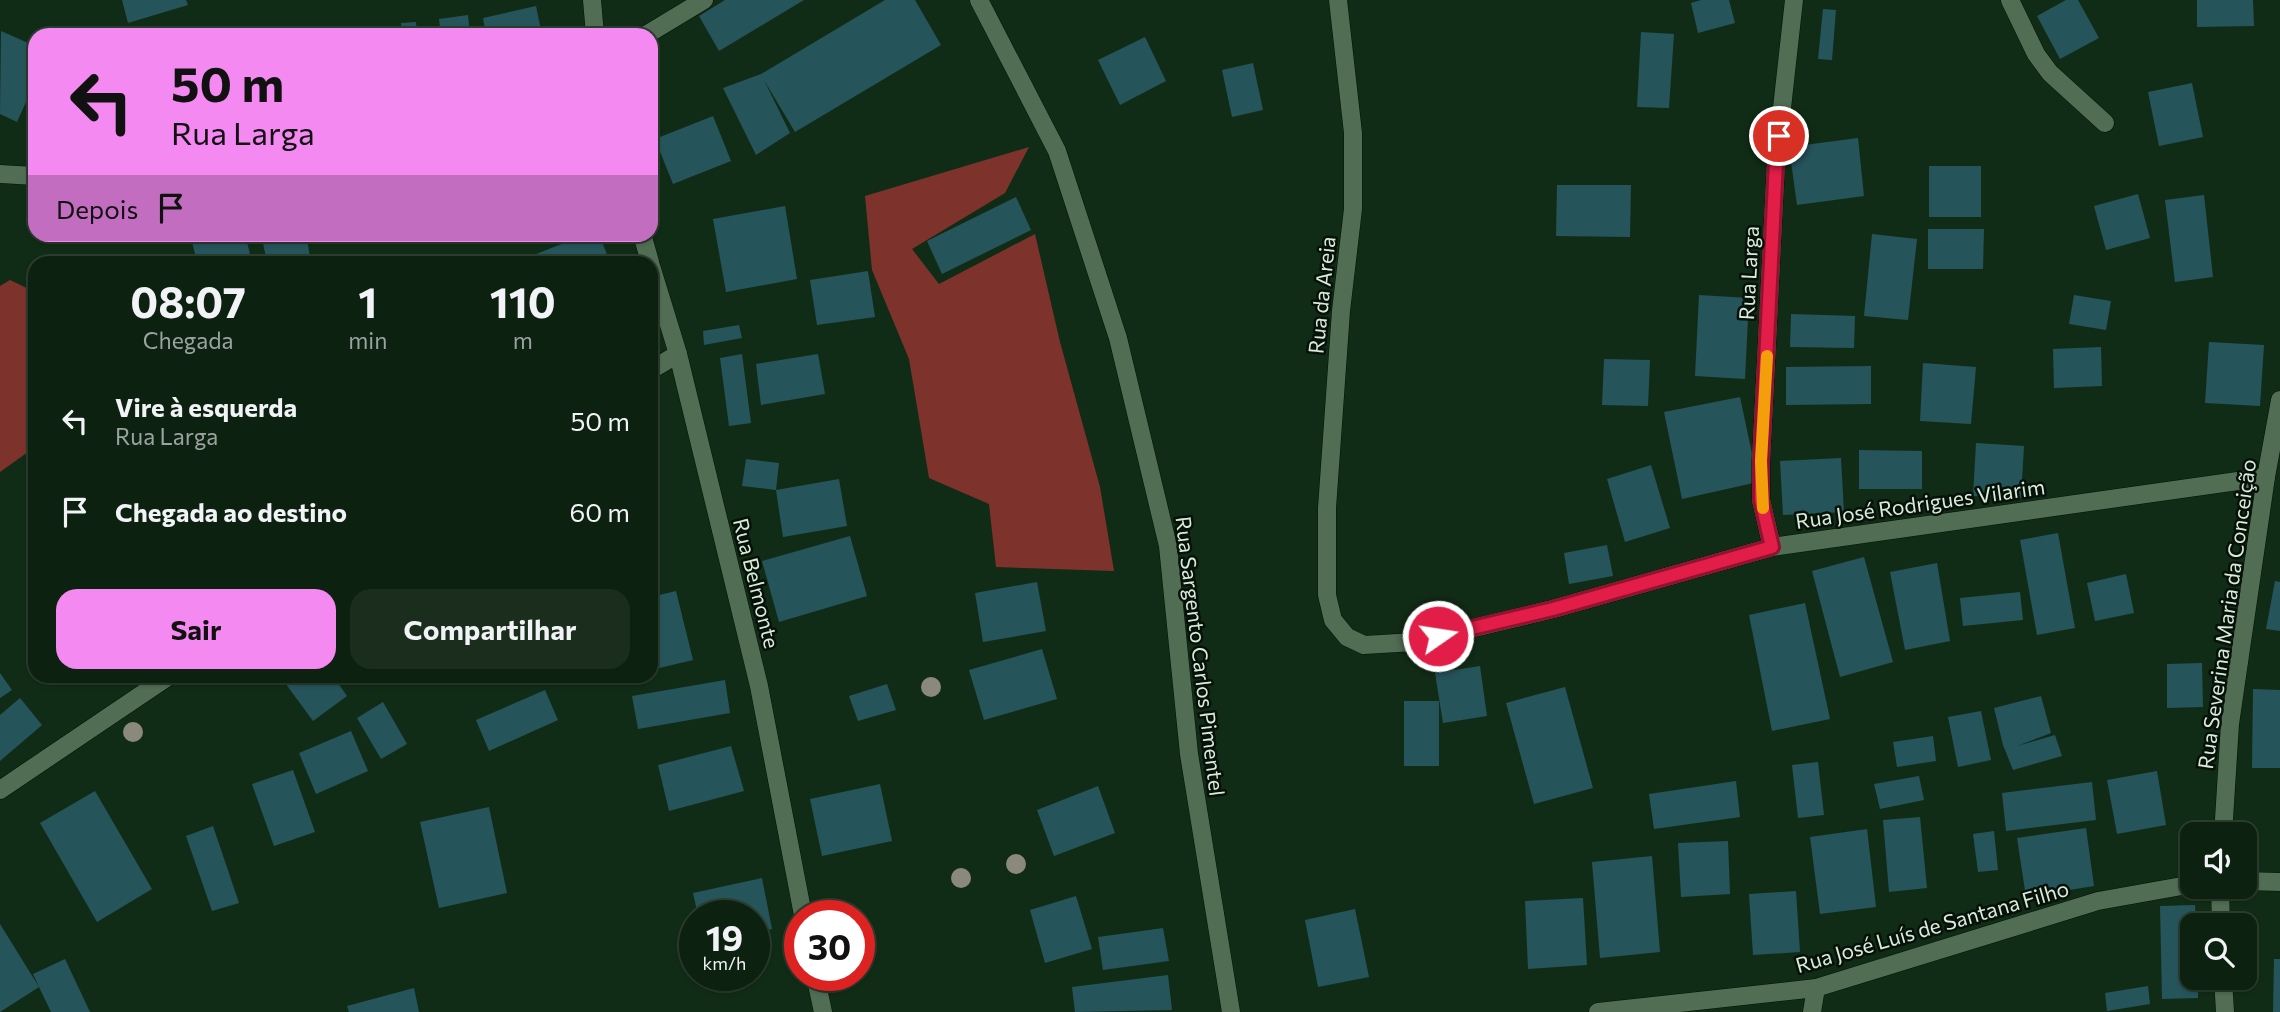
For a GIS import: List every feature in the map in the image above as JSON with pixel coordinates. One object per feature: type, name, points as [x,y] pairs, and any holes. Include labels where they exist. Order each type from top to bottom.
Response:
[{"type":"street","points":[[592,0],[594,28]]},
{"type":"street","points":[[658,28],[704,0]]},
{"type":"street","name":"Rua Sargento Carlos Pimentel","points":[[979,0],[1057,151],[1118,338],[1168,546],[1189,754],[1231,1012]]},
{"type":"street","name":"Rua da Areia","points":[[1327,595],[1327,508],[1341,311],[1353,209],[1353,132],[1338,0]]},
{"type":"street","name":"Rua Larga","points":[[1772,547],[1761,500],[1761,461],[1776,162],[1794,0]]},
{"type":"street","points":[[2010,0],[2036,54],[2050,73],[2105,122]]},
{"type":"street","points":[[0,174],[28,176]]},
{"type":"street","name":"Rua Belmonte","points":[[658,290],[678,354],[759,686],[800,900]]},
{"type":"street","points":[[658,366],[678,354]]},
{"type":"street","name":"Rua Severina Maria da Conceição","points":[[2223,822],[2230,724],[2280,400]]},
{"type":"street","name":"Rua José Rodrigues Vilarim","points":[[1327,595],[1333,620],[1347,637],[1364,645],[1415,642],[1553,609],[1772,547],[2266,477]]},
{"type":"street","points":[[0,790],[159,683]]},
{"type":"street","points":[[2257,881],[2280,882]]},
{"type":"street","name":"Rua José Luís de Santana Filho","points":[[1598,1012],[1816,988],[2098,901],[2180,886]]},
{"type":"street","points":[[1812,1012],[1816,988]]},
{"type":"street","points":[[2224,990],[2225,1012]]},
{"type":"street","points":[[818,991],[823,1012]]},
{"type":"shaded area","points":[[1029,147],[1005,193],[912,249],[939,284],[1035,234],[1060,342],[1100,487],[1114,571],[996,567],[989,504],[929,478],[909,359],[872,270],[865,196]]},
{"type":"shaded area","points":[[10,280],[28,289],[28,452],[0,472],[0,286]]},
{"type":"building","points":[[122,0],[186,0],[188,5],[128,23]]},
{"type":"building","points":[[725,0],[804,0],[719,51],[699,16]]},
{"type":"building","points":[[885,0],[915,0],[941,45],[795,132],[764,80],[790,133],[756,155],[723,88],[761,74]]},
{"type":"building","points":[[1701,0],[1729,0],[1735,23],[1698,33],[1691,3]]},
{"type":"building","points":[[2066,0],[2078,0],[2099,38],[2060,59],[2037,16]]},
{"type":"building","points":[[2197,0],[2253,0],[2254,26],[2197,27]]},
{"type":"building","points":[[536,6],[541,28],[485,28],[483,18]]},
{"type":"building","points":[[1823,9],[1836,10],[1832,60],[1818,59]]},
{"type":"building","points":[[468,15],[469,28],[440,28],[439,19]]},
{"type":"building","points":[[416,22],[416,28],[401,28],[401,23]]},
{"type":"building","points":[[1,31],[28,43],[28,98],[17,122],[0,114]]},
{"type":"building","points":[[1641,32],[1674,34],[1669,108],[1637,107]]},
{"type":"building","points":[[1145,37],[1166,81],[1120,105],[1098,60]]},
{"type":"building","points":[[1253,63],[1263,110],[1232,117],[1222,70]]},
{"type":"building","points":[[2192,83],[2203,137],[2159,146],[2148,92]]},
{"type":"building","points":[[713,116],[731,161],[673,184],[658,146],[658,138]]},
{"type":"building","points":[[1858,138],[1864,196],[1797,205],[1789,147]]},
{"type":"building","points":[[1929,166],[1981,166],[1981,217],[1929,217]]},
{"type":"building","points":[[1557,185],[1631,185],[1630,237],[1556,236]]},
{"type":"building","points":[[2138,194],[2150,238],[2106,250],[2094,206]]},
{"type":"building","points":[[2204,195],[2213,277],[2175,282],[2165,200]]},
{"type":"building","points":[[1016,197],[1031,230],[942,274],[927,241]]},
{"type":"building","points":[[785,206],[797,279],[726,292],[713,219]]},
{"type":"building","points":[[1928,229],[1984,229],[1983,269],[1928,269]]},
{"type":"building","points":[[1872,234],[1917,239],[1908,320],[1864,316]]},
{"type":"building","points":[[192,242],[247,242],[250,256],[196,256]]},
{"type":"building","points":[[263,242],[307,242],[310,256],[266,256]]},
{"type":"building","points":[[567,242],[602,242],[608,256],[531,256]]},
{"type":"building","points":[[868,271],[875,317],[817,325],[810,280]]},
{"type":"building","points":[[1699,295],[1749,298],[1745,379],[1695,376]]},
{"type":"building","points":[[2074,295],[2111,301],[2106,330],[2069,324]]},
{"type":"building","points":[[1791,314],[1855,316],[1854,348],[1790,347]]},
{"type":"building","points":[[739,325],[742,338],[704,345],[703,331]]},
{"type":"building","points":[[2209,342],[2264,345],[2260,406],[2205,403]]},
{"type":"building","points":[[2101,347],[2102,386],[2054,388],[2053,349]]},
{"type":"building","points":[[742,354],[751,423],[729,426],[720,358]]},
{"type":"building","points":[[818,354],[825,394],[761,405],[756,364]]},
{"type":"building","points":[[1604,359],[1650,360],[1648,406],[1602,405]]},
{"type":"building","points":[[1923,363],[1976,367],[1971,424],[1920,421]]},
{"type":"building","points":[[1871,366],[1871,404],[1786,405],[1786,367]]},
{"type":"building","points":[[1740,397],[1758,482],[1682,499],[1664,412]]},
{"type":"building","points":[[1976,443],[2024,446],[2021,498],[1973,496]]},
{"type":"building","points":[[1859,450],[1922,451],[1922,489],[1859,489]]},
{"type":"building","points":[[1841,458],[1844,512],[1783,515],[1780,461]]},
{"type":"building","points":[[746,459],[779,463],[776,490],[742,486]]},
{"type":"building","points":[[1651,465],[1670,528],[1625,542],[1607,479]]},
{"type":"building","points":[[839,479],[847,526],[783,537],[776,490]]},
{"type":"building","points":[[2058,533],[2075,628],[2037,635],[2020,540]]},
{"type":"building","points":[[850,536],[867,596],[779,622],[762,561]]},
{"type":"building","points":[[1607,545],[1613,576],[1569,584],[1564,553]]},
{"type":"building","points":[[1864,557],[1893,662],[1840,677],[1812,571]]},
{"type":"building","points":[[1937,563],[1950,641],[1905,650],[1890,572]]},
{"type":"building","points":[[2126,574],[2134,613],[2095,621],[2087,583]]},
{"type":"building","points":[[2275,581],[2280,582],[2280,631],[2266,629]]},
{"type":"building","points":[[1037,582],[1046,631],[983,642],[975,593]]},
{"type":"building","points":[[676,591],[693,660],[658,668],[658,595]]},
{"type":"building","points":[[2020,592],[2023,620],[1963,626],[1960,598]]},
{"type":"building","points":[[1805,603],[1830,719],[1772,731],[1749,615]]},
{"type":"building","points":[[1042,649],[1057,699],[984,720],[969,670]]},
{"type":"building","points":[[2202,663],[2203,707],[2167,708],[2167,664]]},
{"type":"building","points":[[1480,666],[1487,716],[1443,723],[1435,673]]},
{"type":"building","points":[[0,673],[12,690],[0,698]]},
{"type":"building","points":[[725,680],[730,713],[638,729],[632,696]]},
{"type":"building","points":[[285,683],[338,683],[347,696],[313,721]]},
{"type":"building","points":[[887,684],[896,710],[858,721],[849,696]]},
{"type":"building","points":[[1565,687],[1593,788],[1534,804],[1506,703]]},
{"type":"building","points":[[2253,689],[2280,690],[2280,768],[2252,768]]},
{"type":"building","points":[[545,690],[558,720],[489,751],[476,720]]},
{"type":"building","points":[[2041,696],[2051,733],[2017,746],[2055,735],[2062,756],[2013,770],[2003,745],[1994,708]]},
{"type":"building","points":[[20,698],[42,725],[0,761],[0,715]]},
{"type":"building","points":[[1404,701],[1439,701],[1439,766],[1404,766]]},
{"type":"building","points":[[383,702],[407,744],[381,759],[357,718]]},
{"type":"building","points":[[1981,711],[1991,760],[1958,767],[1948,717]]},
{"type":"building","points":[[351,731],[368,771],[316,794],[299,753]]},
{"type":"building","points":[[1933,736],[1936,761],[1897,767],[1893,742]]},
{"type":"building","points":[[731,746],[744,791],[669,811],[658,765]]},
{"type":"building","points":[[1818,762],[1824,815],[1798,818],[1792,765]]},
{"type":"building","points":[[293,770],[315,832],[274,846],[252,784]]},
{"type":"building","points":[[2157,771],[2166,825],[2117,834],[2107,780]]},
{"type":"building","points":[[1919,776],[1924,800],[1880,809],[1874,784]]},
{"type":"building","points":[[1736,781],[1740,817],[1654,829],[1649,794]]},
{"type":"building","points":[[2092,782],[2096,820],[2006,831],[2002,793]]},
{"type":"building","points":[[880,784],[892,841],[822,856],[810,799]]},
{"type":"building","points":[[1098,786],[1115,833],[1054,856],[1037,810]]},
{"type":"building","points":[[95,791],[152,889],[97,922],[40,823]]},
{"type":"building","points":[[489,807],[507,893],[439,908],[420,822]]},
{"type":"building","points":[[1920,817],[1927,888],[1889,892],[1883,820]]},
{"type":"building","points":[[213,826],[239,903],[212,911],[186,836]]},
{"type":"building","points":[[2086,828],[2094,886],[2026,897],[2017,838]]},
{"type":"building","points":[[1867,829],[1876,907],[1820,914],[1810,837]]},
{"type":"building","points":[[1994,831],[1998,870],[1978,872],[1973,834]]},
{"type":"building","points":[[1728,841],[1730,894],[1681,897],[1678,843]]},
{"type":"building","points":[[1652,856],[1660,952],[1600,958],[1592,862]]},
{"type":"building","points":[[762,878],[766,900],[695,900],[693,893]]},
{"type":"building","points":[[1796,891],[1800,952],[1753,955],[1749,894]]},
{"type":"building","points":[[1076,896],[1092,949],[1045,963],[1030,910]]},
{"type":"building","points":[[1583,898],[1587,965],[1528,969],[1525,901]]},
{"type":"building","points":[[2195,905],[2195,913],[2180,913],[2180,990],[2198,990],[2198,998],[2162,999],[2160,906]]},
{"type":"building","points":[[1355,909],[1369,977],[1318,987],[1305,920]]},
{"type":"building","points":[[0,924],[39,987],[0,1012]]},
{"type":"building","points":[[1163,928],[1169,961],[1103,970],[1098,937]]},
{"type":"building","points":[[65,959],[90,1012],[51,1012],[39,987],[33,974]]},
{"type":"building","points":[[2274,959],[2280,959],[2280,1012],[2273,1012]]},
{"type":"building","points":[[1168,975],[1172,1010],[1075,1012],[1072,987]]},
{"type":"building","points":[[2148,986],[2150,1004],[2107,1011],[2105,993]]},
{"type":"building","points":[[414,988],[419,1012],[349,1012],[347,1006]]},
{"type":"slow traffic","points":[[1763,508],[1761,461],[1767,356]]},
{"type":"route","points":[[1438,636],[1553,609],[1772,547],[1761,500],[1761,461],[1779,136]]}]
